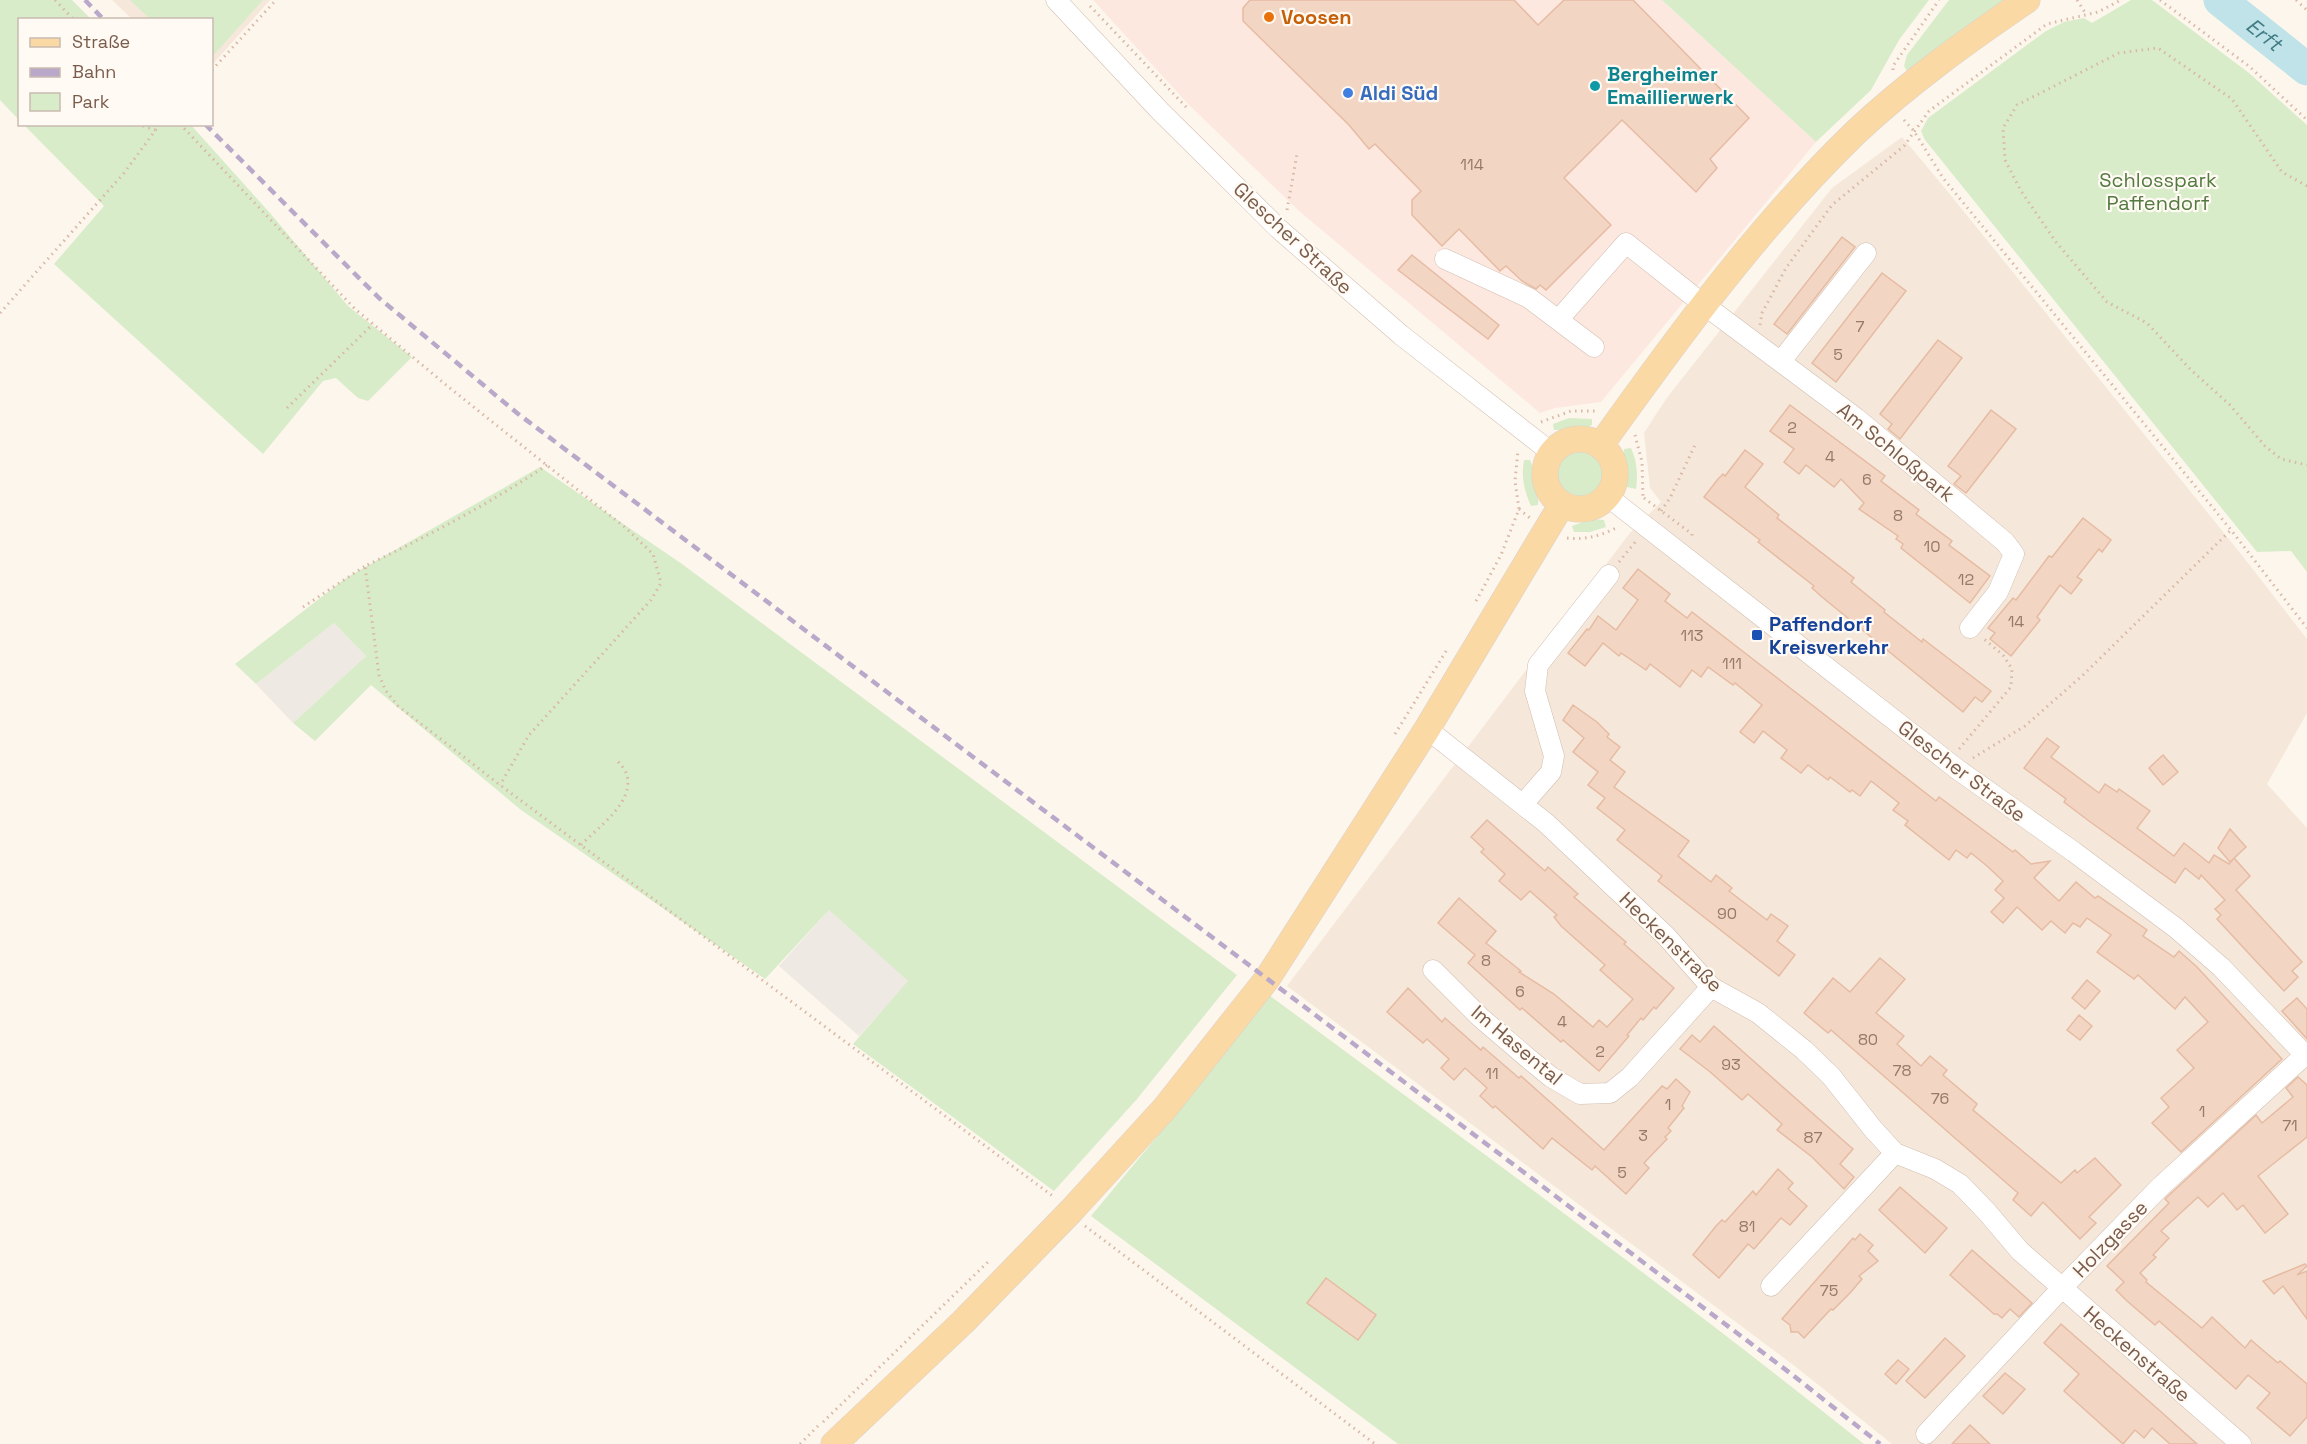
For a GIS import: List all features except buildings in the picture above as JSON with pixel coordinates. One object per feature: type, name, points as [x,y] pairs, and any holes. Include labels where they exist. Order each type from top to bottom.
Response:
[{"type":"main road","points":[[1600,446],[1703,304],[1778,215],[1830,158],[1899,95],[1968,40],[2027,0]]},
{"type":"main road","points":[[1576,439],[1588,440],[1600,446],[1608,453],[1615,476],[1607,496],[1597,505],[1587,508],[1575,509],[1562,504],[1548,491],[1545,480],[1545,469],[1552,453],[1565,442],[1576,439]]},
{"type":"main road","points":[[834,1444],[963,1322],[1071,1211],[1165,1108],[1267,979],[1427,729],[1562,504]]},
{"type":"street","name":"Glescher Straße","points":[[1065,3],[1160,111],[1280,230],[1401,335],[1552,453]]},
{"type":"street","name":"Am Schloßpark","points":[[1559,320],[1626,243],[1758,346],[1856,418],[2005,542],[2014,554],[1998,592],[1970,628]]},
{"type":"street","points":[[1781,361],[1866,253]]},
{"type":"street","points":[[1445,259],[1529,298],[1594,347]]},
{"type":"street","name":"Glescher Straße","points":[[1607,496],[1952,765],[2176,928],[2221,967],[2306,1056]]},
{"type":"street","points":[[1523,804],[1551,772],[1554,756],[1535,691],[1538,665],[1609,575]]},
{"type":"street","name":"Heckenstraße","points":[[1427,729],[1523,804],[1666,936],[1711,987],[1758,1013],[1804,1050],[1831,1077],[1895,1153],[1935,1169],[1960,1184],[2020,1251],[2061,1289],[2241,1444]]},
{"type":"street","name":"Im Hasental","points":[[1433,970],[1481,1018],[1529,1059],[1551,1077],[1580,1094],[1610,1093],[1630,1077],[1711,987]]},
{"type":"street","name":"Holzgasse","points":[[1926,1434],[2159,1188],[2306,1056]]},
{"type":"street","points":[[1771,1286],[1895,1153]]},
{"type":"path","points":[[55,0],[72,18]]},
{"type":"path","points":[[213,69],[276,0]]},
{"type":"path","points":[[1084,0],[1191,113]]},
{"type":"path","points":[[1899,95],[1894,82],[1893,66],[1939,0]]},
{"type":"path","points":[[2077,0],[2086,14]]},
{"type":"path","points":[[1758,346],[1762,313],[1786,268],[1832,205],[1904,146],[1929,111],[2047,24],[2098,12],[2121,0]]},
{"type":"path","points":[[2160,0],[2250,67],[2307,120]]},
{"type":"path","points":[[2296,0],[2307,10]]},
{"type":"path","points":[[2307,186],[2282,172],[2232,99],[2158,48],[2119,53],[2061,81],[2017,105],[2003,128],[2005,160],[2021,191],[2056,242],[2107,302],[2147,323],[2191,370],[2230,405],[2265,446],[2282,459],[2307,465]]},
{"type":"path","points":[[143,126],[156,130]]},
{"type":"path","points":[[0,313],[124,173],[159,126]]},
{"type":"path","points":[[182,126],[355,309],[627,529],[653,554],[661,583],[651,600],[529,735],[500,785]]},
{"type":"path","points":[[1914,131],[1944,178],[2231,530],[2307,628]]},
{"type":"path","points":[[1278,206],[1286,215],[1297,154]]},
{"type":"path","points":[[287,408],[374,324]]},
{"type":"path","points":[[1474,605],[1501,555],[1519,509],[1515,481],[1518,448],[1538,423],[1571,411],[1600,411],[1620,419]]},
{"type":"path","points":[[1661,511],[1670,498],[1695,445]]},
{"type":"path","points":[[303,607],[365,566],[430,535],[501,496],[547,465]]},
{"type":"path","points":[[1952,765],[2025,726],[2083,675],[2231,530]]},
{"type":"path","points":[[1609,575],[1637,539]]},
{"type":"path","points":[[365,566],[379,675],[386,691],[398,706],[500,785],[1071,1211],[1090,1231],[1375,1444]]},
{"type":"path","points":[[1952,765],[2011,687],[2012,669],[2003,655],[1970,628]]},
{"type":"path","points":[[1393,738],[1449,646]]},
{"type":"path","points":[[581,845],[620,805],[625,795],[627,775],[616,759]]},
{"type":"path","points":[[800,1444],[995,1255]]},
{"type":"shaded area","points":[[112,0],[270,0],[213,64],[213,18],[131,18]]},
{"type":"shaded area","points":[[1093,0],[1662,0],[1816,142],[1601,402],[1555,408],[1540,413],[1299,211],[1189,105]]},
{"type":"shaded area","points":[[1902,137],[2241,554],[2307,639],[2307,713],[2267,784],[2307,828],[2307,1444],[1892,1444],[1796,1367],[1287,986],[1629,534],[1661,502],[1650,488],[1644,433],[1666,399],[1832,188]]},
{"type":"shaded area","points":[[334,623],[366,656],[293,723],[256,684]]},
{"type":"shaded area","points":[[829,910],[909,981],[859,1036],[779,966]]},
{"type":"green space","points":[[0,0],[72,0],[90,18],[18,18],[18,119],[0,100]]},
{"type":"green space","points":[[130,0],[263,0],[213,56],[213,18],[149,18]]},
{"type":"green space","points":[[1662,0],[1929,0],[1899,40],[1871,90],[1816,142]]},
{"type":"green space","points":[[1949,0],[2015,0],[1907,71],[1904,66],[1907,55]]},
{"type":"green space","name":"Schlosspark Paffendorf","points":[[2131,0],[2152,0],[2249,73],[2307,125],[2307,572],[2291,551],[2257,552],[1925,140],[1921,131],[1928,118],[2046,31],[2064,22],[2084,18],[2092,23]]},
{"type":"green space","points":[[25,126],[192,126],[270,213],[348,306],[412,357],[368,401],[358,398],[336,378],[323,381],[263,454],[54,264],[104,206]]},
{"type":"green space","points":[[1569,418],[1592,419],[1592,425],[1584,429],[1554,430],[1553,424]]},
{"type":"green space","points":[[1631,448],[1635,458],[1636,489],[1627,487],[1623,459],[1624,449]]},
{"type":"green space","points":[[1580,450],[1597,457],[1604,474],[1597,491],[1580,498],[1563,491],[1556,474],[1563,457]]},
{"type":"green space","points":[[1524,460],[1530,460],[1532,464],[1538,505],[1531,506],[1527,495],[1523,478]]},
{"type":"green space","points":[[540,467],[682,564],[1237,975],[1137,1099],[1054,1191],[853,1044],[908,981],[829,910],[765,979],[521,810],[371,685],[315,741],[293,723],[366,656],[334,623],[256,684],[235,664],[346,578]]},
{"type":"green space","points":[[1592,519],[1604,520],[1606,527],[1590,532],[1574,532],[1572,526]]},
{"type":"green space","points":[[1269,995],[1643,1273],[1864,1444],[1398,1444],[1091,1216],[1190,1097]]},
{"type":"waterway","name":"Erft","points":[[2220,0],[2307,69]]},
{"type":"railway","points":[[85,0],[102,18]]},
{"type":"railway","points":[[207,126],[379,298],[517,413],[1790,1373],[1880,1444]]},
{"type":"place","name":"Voosen","points":[[1269,17]]},
{"type":"place","name":"Bergheimer Emaillierwerk","points":[[1595,86]]},
{"type":"place","name":"Aldi Süd","points":[[1348,93]]},
{"type":"place","name":"Paffendorf Kreisverkehr","points":[[1757,635]]}]
